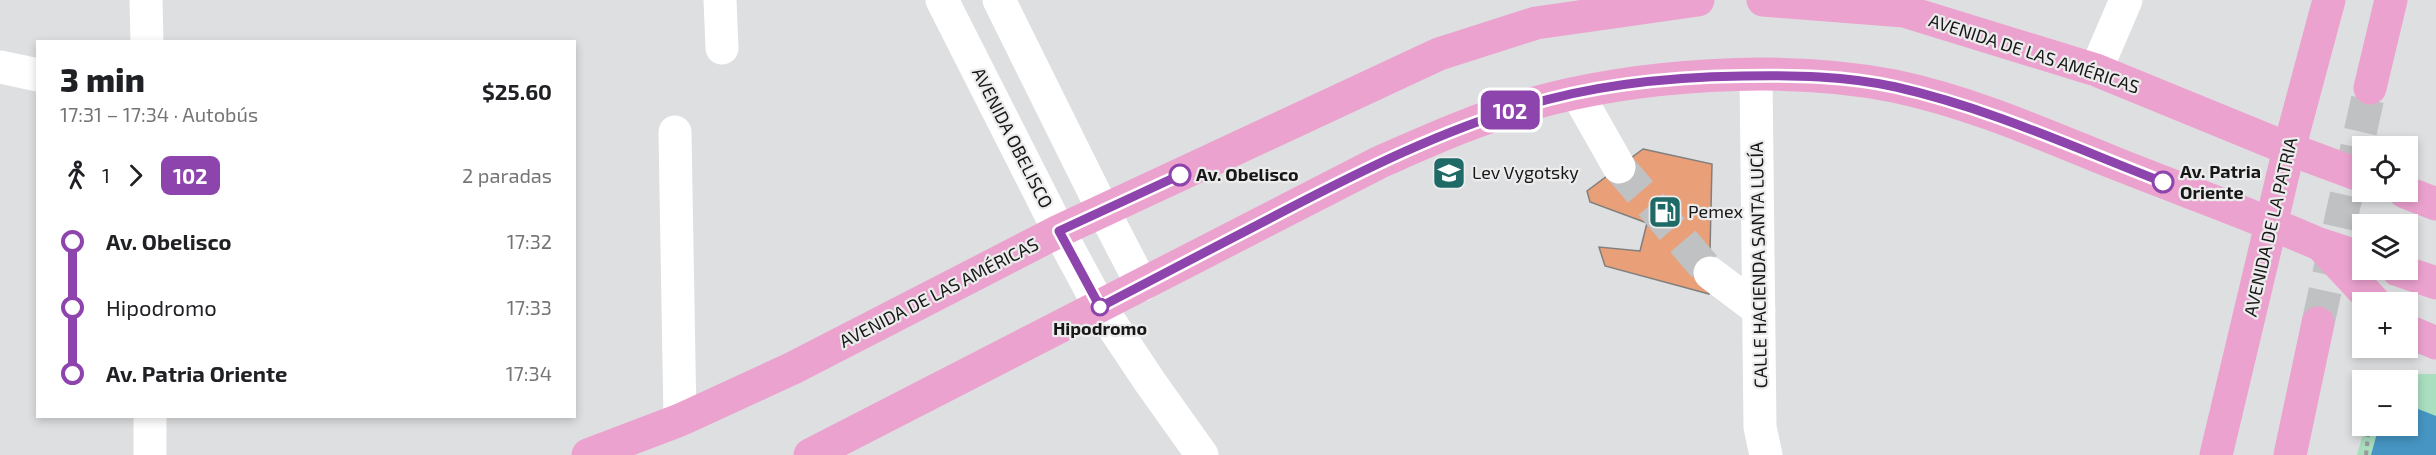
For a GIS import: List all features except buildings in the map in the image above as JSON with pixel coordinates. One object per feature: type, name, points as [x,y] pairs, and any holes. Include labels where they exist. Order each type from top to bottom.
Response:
[{"type":"main road","name":"AVENIDA DE LAS AMÉRICAS","points":[[588,455],[680,420],[793,368],[1059,231],[1439,54],[1536,23],[1698,0]]},
{"type":"main road","name":"AVENIDA DE LAS AMÉRICAS","points":[[1763,0],[1904,11],[2096,70],[2352,172]]},
{"type":"main road","name":"AVENIDA DE LA PATRIA","points":[[2216,455],[2289,149],[2329,0]]},
{"type":"main road","points":[[2370,88],[2391,0]]},
{"type":"main road","points":[[810,455],[1380,162],[1478,121],[1528,105],[1627,83],[1674,78],[1756,75],[1836,78],[1894,86],[1952,102],[2017,124],[2319,244],[2352,255]]},
{"type":"main road","points":[[2418,197],[2436,204]]},
{"type":"main road","points":[[2319,244],[2365,292]]},
{"type":"main road","points":[[2418,277],[2436,283]]},
{"type":"main road","points":[[2290,455],[2318,323]]},
{"type":"main road","points":[[2418,335],[2436,343]]},
{"type":"street","points":[[146,0],[147,40]]},
{"type":"street","points":[[720,0],[722,48]]},
{"type":"street","name":"AVENIDA OBELISCO","points":[[942,0],[1100,307],[1150,382],[1203,455]]},
{"type":"street","points":[[999,0],[1142,285]]},
{"type":"street","points":[[2096,70],[2126,0]]},
{"type":"street","points":[[0,67],[36,75]]},
{"type":"street","name":"CALLE HACIENDA SANTA LUCÍA","points":[[1756,75],[1760,427],[1766,455]]},
{"type":"street","points":[[1577,93],[1619,167]]},
{"type":"street","points":[[675,132],[680,420]]},
{"type":"street","points":[[1710,273],[1759,310]]},
{"type":"street","points":[[150,418],[150,455]]},
{"type":"path","points":[[2418,375],[2426,375]]},
{"type":"path","points":[[2366,455],[2368,436]]},
{"type":"green space","points":[[2418,374],[2436,374],[2436,455],[2357,455],[2362,436],[2418,436]]},
{"type":"water","points":[[2418,409],[2436,416],[2436,455],[2371,455],[2376,436],[2418,436]]},
{"type":"tunnel","points":[[2318,323],[2370,88]]},
{"type":"tunnel","points":[[1619,167],[1710,273]]},
{"type":"bus line","name":"102","points":[[1180,175],[1059,231],[1100,307],[1380,162],[1430,140],[1528,105],[1627,83],[1674,78],[1782,75],[1836,78],[1894,86],[1952,102],[2017,124],[2163,182]]},
{"type":"place","name":"Lev Vygotsky","points":[[1449,173]]},
{"type":"place","name":"Av. Obelisco","points":[[1180,175]]},
{"type":"place","name":"Av. Patria Oriente","points":[[2163,182]]},
{"type":"place","name":"Pemex","points":[[1665,212]]},
{"type":"place","name":"Hipodromo","points":[[1100,307]]}]
